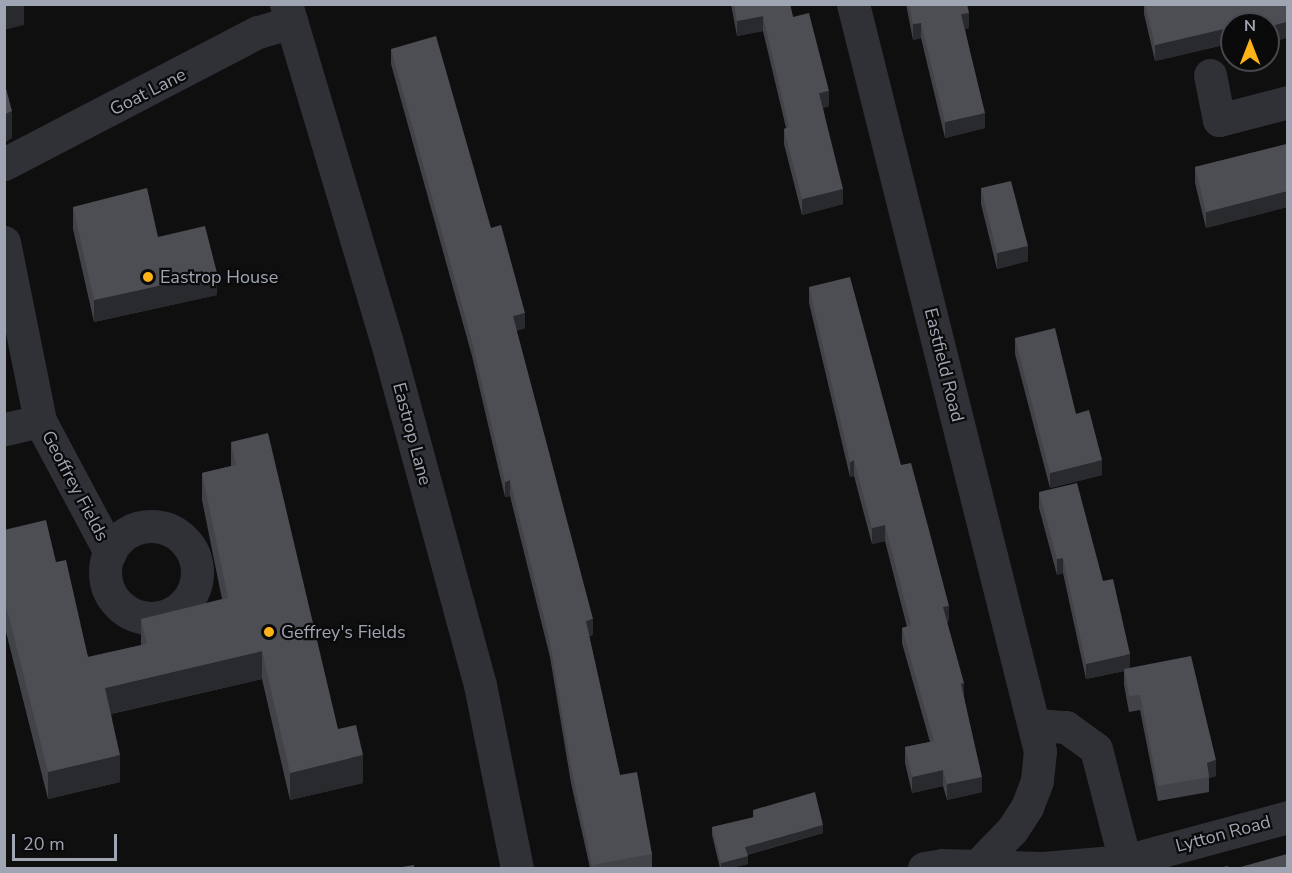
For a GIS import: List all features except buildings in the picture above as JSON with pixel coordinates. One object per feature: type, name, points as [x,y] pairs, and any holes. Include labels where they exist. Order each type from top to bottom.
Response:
[{"type":"street","name":"Eastfield Road","points":[[852,4],[1036,725],[1040,765],[1034,792],[1012,830],[978,865]]},
{"type":"street","name":"Goat Lane","points":[[4,164],[258,32],[289,13]]},
{"type":"street","name":"Eastrop Lane","points":[[289,13],[386,339],[477,674],[518,868]]},
{"type":"street","points":[[1210,75],[1219,120],[1287,102]]},
{"type":"street","name":"Geoffrey Fields","points":[[4,242],[40,421],[110,552]]},
{"type":"street","points":[[4,429],[40,421]]},
{"type":"street","points":[[924,868],[978,865],[1043,868],[1125,861],[1096,748],[1066,727],[1036,725]]},
{"type":"street","name":"Lytton Road","points":[[1125,861],[1287,817]]},
{"type":"place","name":"Eastrop House","points":[[148,277]]},
{"type":"place","name":"Geffrey's Fields","points":[[269,632]]}]
